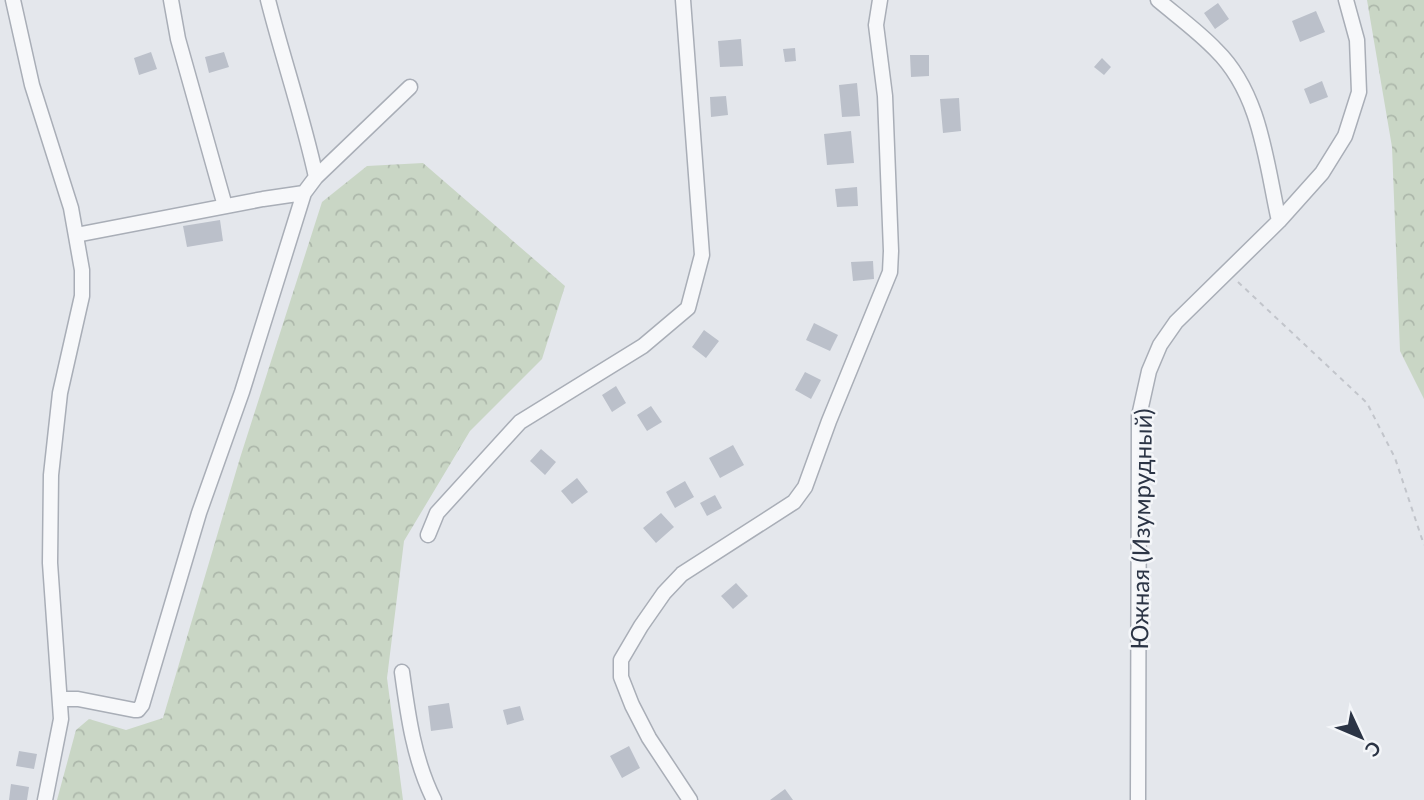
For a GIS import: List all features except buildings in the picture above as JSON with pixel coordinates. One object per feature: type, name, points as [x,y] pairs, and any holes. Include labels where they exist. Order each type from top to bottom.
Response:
[{"type":"street","points":[[13,0],[33,85],[71,208],[82,270],[82,296],[60,393],[51,475],[50,563],[61,719],[45,800]]},
{"type":"street","points":[[170,0],[178,39],[225,206]]},
{"type":"street","points":[[268,0],[284,64],[304,123],[316,177]]},
{"type":"street","points":[[428,535],[437,513],[520,422],[643,346],[688,308],[702,256],[683,0]]},
{"type":"street","points":[[690,800],[649,737],[632,705],[621,677],[621,660],[640,626],[682,574],[794,502],[806,487],[829,421],[890,272],[885,96],[876,25],[880,0]]},
{"type":"street","points":[[1158,0],[1217,50],[1248,95],[1258,127],[1279,222]]},
{"type":"street","name":"Южная (Изумрудный)","points":[[1138,800],[1139,416],[1149,371],[1160,345],[1176,322],[1279,222],[1322,173],[1345,136],[1359,92],[1357,40],[1346,0]]},
{"type":"street","points":[[61,699],[78,699],[134,710],[138,710],[142,705],[199,513],[242,392],[304,193],[316,177],[410,87]]},
{"type":"street","points":[[76,234],[304,193]]},
{"type":"street","points":[[402,672],[419,764],[434,800]]},
{"type":"path","points":[[1227,271],[1367,403],[1395,458],[1424,545]]},
{"type":"green space","points":[[1367,0],[1424,0],[1424,399],[1400,351],[1392,147]]},
{"type":"green space","points":[[423,163],[565,286],[542,359],[470,431],[404,541],[387,678],[403,800],[57,800],[76,730],[89,719],[126,730],[163,718],[240,458],[322,202],[367,166]]}]
